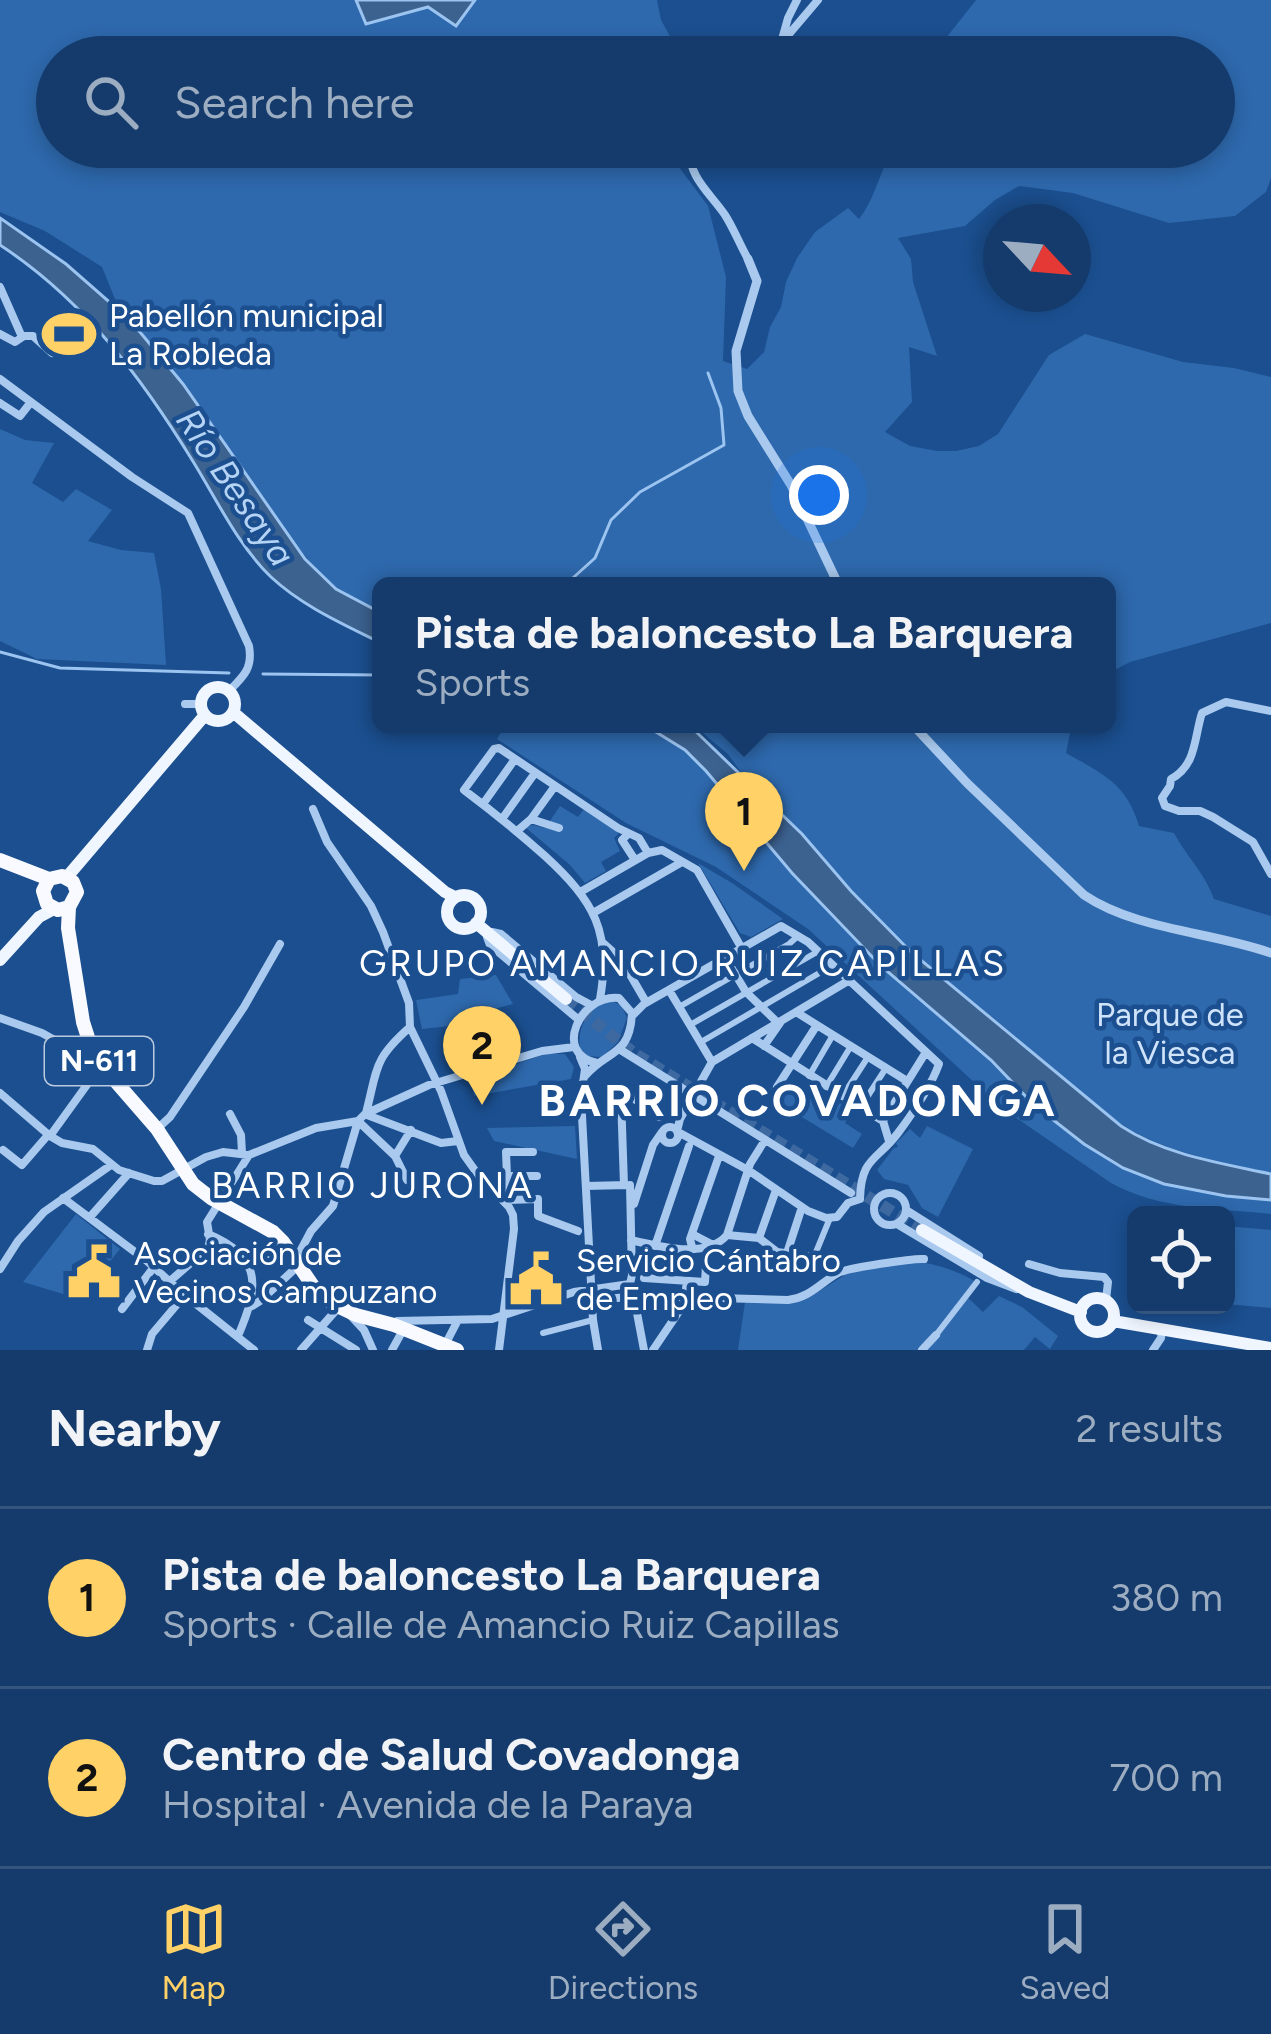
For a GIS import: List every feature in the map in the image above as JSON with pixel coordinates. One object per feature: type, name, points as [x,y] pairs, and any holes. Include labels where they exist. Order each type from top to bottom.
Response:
[{"type":"highway","points":[[0,860],[27,871],[53,899]]},
{"type":"highway","points":[[53,899],[58,876],[70,880]]},
{"type":"highway","name":"N-611","points":[[70,880],[77,892],[53,899],[68,928],[93,1058],[157,1129],[200,1191],[267,1227],[320,1294],[342,1309]]},
{"type":"highway","points":[[342,1309],[439,1346]]},
{"type":"main road","points":[[70,880],[206,713],[204,695],[212,689],[229,691],[235,702],[231,715],[219,721],[206,713]]},
{"type":"main road","points":[[231,715],[452,901]]},
{"type":"main road","points":[[465,895],[477,901],[480,926],[463,929],[452,925],[447,915],[452,901],[465,895]]},
{"type":"main road","points":[[0,956],[53,899]]},
{"type":"main road","points":[[480,926],[566,999]]},
{"type":"main road","points":[[922,1230],[1029,1292],[1081,1312]]},
{"type":"main road","points":[[1094,1298],[1106,1300],[1114,1317],[1106,1330],[1095,1332],[1082,1322],[1081,1312],[1094,1298]]},
{"type":"main road","points":[[1114,1317],[1270,1347]]},
{"type":"main road","points":[[1114,1317],[1270,1347]]},
{"type":"street","points":[[784,36],[797,0]]},
{"type":"street","points":[[786,36],[818,0]]},
{"type":"street","points":[[692,168],[726,217],[757,281],[736,350],[737,391],[791,485],[835,577]]},
{"type":"street","points":[[0,287],[22,337]]},
{"type":"street","points":[[0,334],[16,342],[33,336],[52,352]]},
{"type":"street","points":[[0,380],[188,513],[249,646],[248,671],[229,691]]},
{"type":"street","points":[[0,403],[20,416],[32,403]]},
{"type":"street","points":[[1271,711],[1226,702],[1202,712],[1188,764],[1171,778],[1162,798],[1165,806],[1179,811],[1204,812],[1252,842],[1271,874]]},
{"type":"street","points":[[185,704],[206,713]]},
{"type":"street","points":[[921,733],[1096,903],[1121,914],[1271,953]]},
{"type":"street","points":[[584,1076],[619,1049],[632,1016],[627,1005],[607,989],[593,913],[581,891],[464,790],[499,748],[639,838],[648,854]]},
{"type":"street","points":[[483,804],[515,759]]},
{"type":"street","points":[[502,819],[536,773]]},
{"type":"street","points":[[517,831],[555,786]]},
{"type":"street","points":[[313,809],[327,842],[371,906],[403,982],[410,1027],[458,1141],[471,1166],[508,1203]]},
{"type":"street","points":[[531,819],[559,828]]},
{"type":"street","points":[[629,833],[622,839],[635,860]]},
{"type":"street","points":[[581,891],[662,850],[697,869],[741,947]]},
{"type":"street","points":[[593,913],[684,862]]},
{"type":"street","points":[[480,926],[501,934],[576,997],[595,1002],[616,998]]},
{"type":"street","points":[[480,926],[490,945],[579,1020]]},
{"type":"street","points":[[632,1016],[645,1003],[781,926],[819,952],[939,1066],[899,1132],[867,1164],[860,1199]]},
{"type":"street","points":[[680,1007],[798,936]]},
{"type":"street","points":[[602,943],[621,959],[645,1003]]},
{"type":"street","points":[[157,1129],[230,1029],[280,944]]},
{"type":"street","points":[[690,1025],[819,952]]},
{"type":"street","points":[[725,957],[746,992],[781,1020]]},
{"type":"street","points":[[700,1042],[832,965]]},
{"type":"street","points":[[598,1350],[581,1097],[585,1066],[577,1052],[579,1020],[595,1002],[604,979]]},
{"type":"street","points":[[630,1217],[653,1145],[671,1135],[712,1062],[848,981]]},
{"type":"street","points":[[669,990],[712,1062]]},
{"type":"street","points":[[627,1005],[645,1003]]},
{"type":"street","points":[[795,1011],[907,1081]]},
{"type":"street","points":[[0,1018],[93,1058],[89,1082],[22,1166],[3,1150]]},
{"type":"street","points":[[764,1046],[781,1020]]},
{"type":"street","points":[[777,1088],[817,1025]]},
{"type":"street","points":[[251,1306],[296,1261],[310,1231],[333,1206],[377,1065],[384,1051],[410,1027]]},
{"type":"street","points":[[808,1076],[833,1035]]},
{"type":"street","points":[[752,1038],[899,1132]]},
{"type":"street","points":[[826,1087],[851,1046]]},
{"type":"street","points":[[619,1049],[850,1193]]},
{"type":"street","points":[[0,1093],[49,1136],[93,1149],[112,1165],[161,1182],[206,1157],[223,1152],[246,1154],[316,1128],[362,1118],[437,1083],[542,1051],[577,1052],[597,1063]]},
{"type":"street","points":[[889,1142],[884,1123],[926,1052]]},
{"type":"street","points":[[842,1097],[868,1057]]},
{"type":"street","points":[[860,1108],[886,1068]]},
{"type":"street","points":[[392,1350],[397,1321],[504,1316],[592,1288],[632,1282],[621,1097],[628,1095],[659,1117]]},
{"type":"street","points":[[170,1281],[208,1248],[207,1222],[246,1154],[230,1114]]},
{"type":"street","points":[[362,1118],[441,1143],[458,1141]]},
{"type":"street","points":[[362,1118],[395,1156],[407,1180]]},
{"type":"street","points":[[395,1156],[411,1130]]},
{"type":"street","points":[[655,1246],[694,1146],[693,1139],[671,1135]]},
{"type":"street","points":[[631,1240],[655,1246],[711,1247],[727,1235],[748,1170],[765,1140]]},
{"type":"street","points":[[694,1146],[748,1170],[802,1207],[830,1218],[860,1199],[883,1224],[897,1224],[987,1278],[1029,1292]]},
{"type":"street","points":[[499,1350],[514,1222],[508,1203],[506,1152],[533,1152]]},
{"type":"street","points":[[692,1247],[692,1234],[719,1156]]},
{"type":"street","points":[[0,1269],[44,1212],[112,1165]]},
{"type":"street","points":[[90,1217],[129,1173]]},
{"type":"street","points":[[507,1176],[537,1176]]},
{"type":"street","points":[[586,1186],[627,1185],[643,1177]]},
{"type":"street","points":[[863,1180],[871,1190],[900,1196],[906,1210],[1029,1292]]},
{"type":"street","points":[[758,1238],[776,1190]]},
{"type":"street","points":[[874,1210],[885,1194]]},
{"type":"street","points":[[63,1198],[254,1350]]},
{"type":"street","points":[[508,1203],[538,1199],[538,1216],[578,1231]]},
{"type":"street","points":[[787,1253],[802,1207]]},
{"type":"street","points":[[897,1224],[906,1210]]},
{"type":"street","points":[[727,1235],[758,1238],[777,1252],[814,1258],[830,1218]]},
{"type":"street","points":[[208,1234],[234,1246],[249,1263],[251,1306],[241,1342]]},
{"type":"street","points":[[692,1234],[711,1247]]},
{"type":"street","points":[[644,1278],[705,1282],[711,1247]]},
{"type":"street","points":[[592,1300],[801,1299],[847,1269],[924,1259]]},
{"type":"street","points":[[249,1263],[296,1261]]},
{"type":"street","points":[[1029,1264],[1104,1277],[1106,1300]]},
{"type":"street","points":[[1042,1267],[1055,1264]]},
{"type":"street","points":[[122,1309],[154,1267]]},
{"type":"street","points":[[653,1350],[686,1297],[687,1281]]},
{"type":"street","points":[[922,1350],[977,1282]]},
{"type":"street","points":[[147,1350],[152,1334],[185,1295]]},
{"type":"street","points":[[634,1297],[644,1350]]},
{"type":"street","points":[[301,1350],[342,1309],[364,1330],[373,1350]]},
{"type":"street","points":[[308,1320],[354,1350]]},
{"type":"street","points":[[439,1346],[458,1320]]},
{"type":"street","points":[[543,1333],[593,1320]]},
{"type":"street","points":[[1153,1350],[1162,1329]]},
{"type":"green space","points":[[0,0],[657,0],[670,36],[36,36],[36,168],[680,168],[708,206],[726,277],[723,361],[747,369],[764,352],[797,258],[815,232],[848,208],[859,219],[884,168],[1235,168],[1235,36],[948,36],[976,0],[1271,0],[1271,178],[1266,192],[1235,216],[1169,223],[1073,193],[1019,186],[983,204],[983,210],[965,226],[898,238],[911,259],[913,282],[937,356],[909,347],[912,402],[885,432],[910,446],[937,451],[979,446],[998,434],[1049,355],[1085,334],[1183,362],[1271,377],[1271,623],[1116,669],[1116,577],[372,577],[372,607],[326,580],[292,541],[184,383],[119,309],[102,267],[45,231],[0,212]]},
{"type":"green space","points":[[0,429],[25,440],[54,443],[32,483],[63,502],[76,489],[112,510],[88,541],[154,553],[166,665],[37,659],[0,641]]},
{"type":"green space","points":[[500,733],[658,733],[685,750],[881,966],[991,1060],[1034,1105],[1123,1168],[1226,1196],[1271,1200],[1271,1214],[1235,1211],[1235,1206],[1168,1203],[1111,1183],[1002,1108],[808,929],[716,867],[626,823],[497,739]]},
{"type":"green space","name":"Parque de la Viesca","points":[[703,733],[1070,733],[1066,753],[1120,790],[1139,826],[1174,833],[1214,899],[1271,916],[1271,1173],[1170,1148],[1115,1120],[912,951],[785,816],[759,798],[728,754]]},
{"type":"green space","points":[[560,806],[578,817],[584,809],[619,833],[614,838],[620,851],[601,862],[606,871],[585,883],[525,827],[545,828]]},
{"type":"green space","points":[[698,863],[783,919],[751,937],[740,933]]},
{"type":"green space","points":[[496,975],[513,1004],[460,1018],[460,1025],[422,1029],[416,1000],[458,994],[460,979]]},
{"type":"green space","points":[[612,1001],[622,1006],[627,1018],[618,1042],[602,1057],[586,1056],[580,1048],[583,1025],[597,1007]]},
{"type":"green space","points":[[546,1054],[565,1054],[574,1067],[571,1079],[474,1096],[471,1079]]},
{"type":"green space","points":[[783,1080],[833,1111],[840,1103],[852,1111],[845,1123],[862,1134],[853,1148],[767,1096],[771,1088],[774,1097],[784,1096]]},
{"type":"green space","points":[[575,1126],[577,1159],[494,1141],[487,1128]]},
{"type":"green space","points":[[927,1126],[973,1149],[938,1217],[922,1208],[908,1185],[884,1179],[877,1170],[910,1129],[920,1138]]},
{"type":"green space","points":[[76,1214],[120,1249],[80,1299],[23,1282]]},
{"type":"green space","points":[[1235,1227],[1271,1230],[1271,1308],[1235,1305]]},
{"type":"green space","points":[[910,1261],[944,1268],[976,1282],[967,1297],[983,1312],[999,1296],[1022,1307],[1058,1336],[1050,1349],[1035,1337],[1024,1350],[738,1350],[745,1302],[808,1298],[848,1273]]},
{"type":"water","points":[[356,0],[475,0],[456,26],[428,7],[366,24]]},
{"type":"water","name":"Río Besaya","points":[[0,218],[66,264],[130,320],[183,384],[305,559],[336,589],[372,608],[372,638],[309,606],[259,565],[154,401],[109,343],[58,290],[0,245]]},
{"type":"water","points":[[658,733],[697,733],[802,834],[911,952],[1121,1126],[1174,1151],[1271,1174],[1271,1200],[1164,1184],[1123,1168],[1084,1144],[1034,1105],[991,1060],[881,966],[685,750]]},
{"type":"waterway","points":[[574,577],[595,558],[611,520],[640,492],[724,445],[721,408],[708,373]]},
{"type":"waterway","points":[[0,652],[60,668],[229,673]]},
{"type":"waterway","points":[[263,674],[372,675]]},
{"type":"tunnel","points":[[566,999],[635,1054],[922,1230]]},
{"type":"place","name":"Pabellón municipal La Robleda","points":[[69,334]]},
{"type":"place","name":"Pista de baloncesto La Barquera","points":[[744,871]]},
{"type":"place","name":"Centro de Salud Covadonga","points":[[482,1105]]},
{"type":"place","name":"Asociación de Vecinos Campuzano","points":[[94,1272]]},
{"type":"place","name":"Servicio Cántabro de Empleo","points":[[536,1279]]},
{"type":"district","name":"GRUPO AMANCIO RUIZ CAPILLAS","points":[[683,963]]},
{"type":"district","name":"BARRIO COVADONGA","points":[[798,1100]]},
{"type":"district","name":"BARRIO JURONA","points":[[373,1185]]}]
